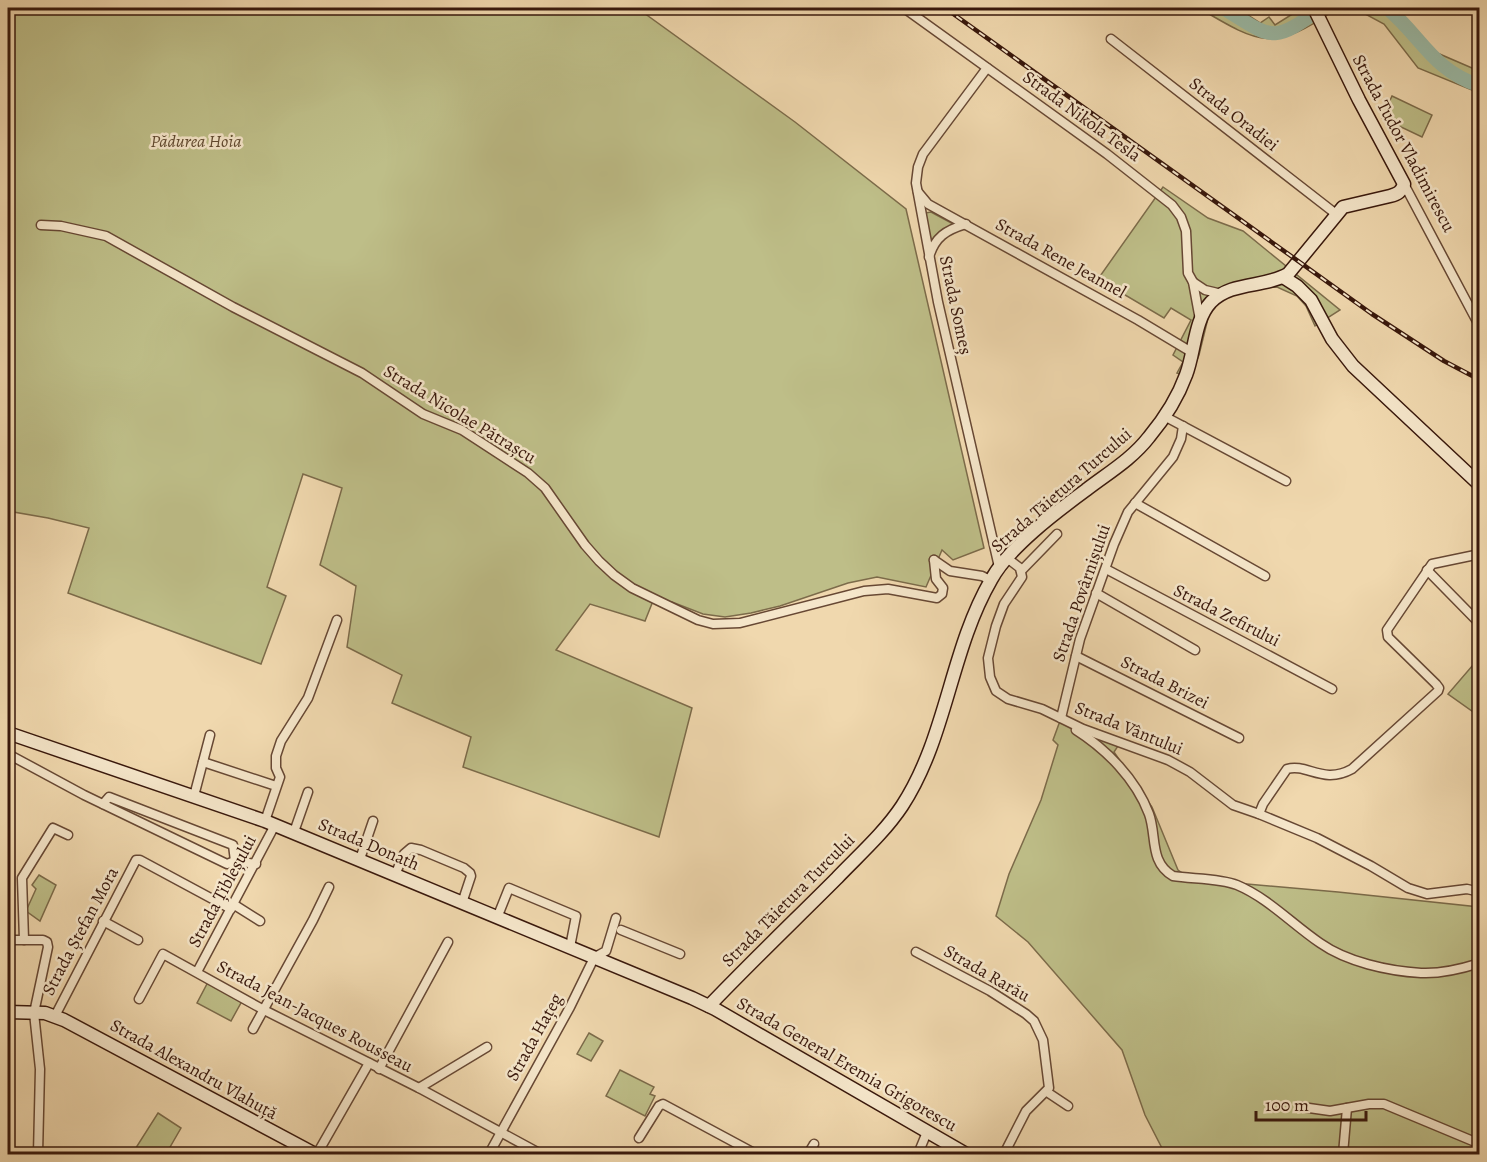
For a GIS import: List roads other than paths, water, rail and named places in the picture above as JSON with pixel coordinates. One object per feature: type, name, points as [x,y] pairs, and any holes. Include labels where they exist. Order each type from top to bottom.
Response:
[{"type":"main road","name":"Strada Tudor Vladimirescu","points":[[1314,8],[1359,100],[1404,184]]},
{"type":"main road","points":[[1404,184],[1398,194],[1348,205],[1336,214],[1295,268],[1283,278],[1297,286],[1311,300],[1332,339],[1353,366],[1479,485]]},
{"type":"main road","name":"Strada Tăietura Turcului","points":[[709,1006],[846,868],[897,813],[926,763],[974,615],[990,580],[1003,562],[1084,491],[1128,460],[1144,443],[1164,416],[1184,380],[1200,320],[1207,306],[1234,288],[1283,278]]},
{"type":"main road","name":"Strada Donath","points":[[8,733],[294,832],[709,1006]]},
{"type":"main road","name":"Strada General Eremia Grigorescu","points":[[709,1006],[966,1155]]},
{"type":"main road","name":"Strada Alexandru Vlahuță","points":[[8,1012],[34,1012],[54,1016],[316,1155]]},
{"type":"street","name":"Strada Nikola Tesla","points":[[904,8],[1107,154],[1172,205],[1181,217],[1186,231],[1188,273],[1193,282],[1200,320]]},
{"type":"street","name":"Strada Oradiei","points":[[1111,39],[1336,214]]},
{"type":"street","name":"Strada Someș","points":[[987,68],[923,154],[916,176],[929,257],[1003,562]]},
{"type":"street","name":"Strada Tudor Vladimirescu","points":[[1404,184],[1479,327]]},
{"type":"street","name":"Strada Rene Jeannel","points":[[917,189],[928,204],[1193,352]]},
{"type":"street","points":[[929,257],[934,243],[941,235],[952,228],[966,224]]},
{"type":"street","name":"Strada Nicolae Pătrașcu","points":[[42,225],[61,226],[106,236],[233,307],[362,373],[423,414],[462,430],[528,473],[545,488],[585,545],[614,575],[632,588],[698,620],[713,624],[740,623],[864,591],[888,589],[937,598],[942,594],[942,588],[936,579],[934,560],[950,571],[982,576],[990,580]]},
{"type":"street","points":[[1193,282],[1205,290],[1222,294]]},
{"type":"street","points":[[1164,416],[1286,481]]},
{"type":"street","name":"Strada Povârnișului","points":[[1064,720],[1076,656],[1107,561],[1128,512],[1173,458],[1181,439],[1183,426]]},
{"type":"street","points":[[1135,503],[1265,576]]},
{"type":"street","name":"Strada Vântului","points":[[1058,534],[1021,571],[1022,577],[1004,604],[988,658],[992,686],[996,691],[1008,699],[1042,709],[1064,720],[1168,760],[1190,772],[1233,805],[1317,838],[1371,866],[1398,884],[1417,892],[1447,893],[1467,889],[1479,892]]},
{"type":"street","points":[[1259,814],[1263,804],[1287,769],[1293,768],[1320,775],[1343,773],[1352,769],[1439,688],[1388,637],[1387,630],[1434,563],[1479,554]]},
{"type":"street","points":[[1003,562],[1021,571]]},
{"type":"street","name":"Strada Zefirului","points":[[1106,569],[1332,689]]},
{"type":"street","points":[[1427,570],[1479,624]]},
{"type":"street","points":[[1096,593],[1195,650]]},
{"type":"street","name":"Strada Țibleșului","points":[[197,972],[256,864],[270,823],[276,786],[280,777],[276,768],[276,756],[281,741],[308,698],[337,620]]},
{"type":"street","name":"Strada Brizei","points":[[1076,656],[1239,738]]},
{"type":"street","points":[[1064,720],[1107,753],[1129,780],[1148,813],[1158,862],[1165,872],[1173,876],[1235,884],[1294,922],[1322,945],[1374,966],[1422,973],[1458,969],[1479,963]]},
{"type":"street","points":[[194,796],[210,735]]},
{"type":"street","points":[[8,754],[103,804],[227,864],[235,861],[256,864]]},
{"type":"street","points":[[203,762],[276,786]]},
{"type":"street","points":[[294,832],[308,792]]},
{"type":"street","points":[[103,804],[109,797],[233,845],[235,861]]},
{"type":"street","points":[[360,859],[373,821]]},
{"type":"street","points":[[24,940],[22,878],[53,828],[68,835]]},
{"type":"street","points":[[395,875],[405,854],[411,848],[464,868],[471,876],[462,903]]},
{"type":"street","name":"Strada Ștefan Mora","points":[[54,1016],[136,860],[232,906]]},
{"type":"street","points":[[253,1029],[329,887]]},
{"type":"street","points":[[497,918],[509,888],[576,916],[570,947]]},
{"type":"street","points":[[232,906],[260,921]]},
{"type":"street","name":"Strada Hațeg","points":[[489,1155],[595,957],[606,951],[616,918]]},
{"type":"street","points":[[103,921],[138,940]]},
{"type":"street","points":[[621,930],[680,954]]},
{"type":"street","points":[[8,940],[43,940],[47,942],[48,947],[48,958],[34,1012],[40,1069],[38,1155]]},
{"type":"street","points":[[379,1069],[448,942]]},
{"type":"street","name":"Strada Rarău","points":[[916,952],[999,996],[1034,1022],[1043,1040],[1050,1084],[1047,1092]]},
{"type":"street","points":[[139,999],[163,954],[197,972]]},
{"type":"street","name":"Strada Jean-Jacques Rousseau","points":[[197,972],[264,1010],[419,1088]]},
{"type":"street","points":[[419,1088],[487,1047]]},
{"type":"street","points":[[316,1155],[369,1064]]},
{"type":"street","points":[[419,1088],[541,1155]]},
{"type":"street","points":[[1004,1155],[1026,1111],[1047,1092],[1068,1106]]},
{"type":"street","points":[[639,1138],[659,1106],[663,1104],[756,1155]]},
{"type":"street","points":[[1302,1107],[1324,1111],[1377,1104],[1389,1105],[1479,1144]]},
{"type":"street","points":[[1343,1155],[1347,1108]]},
{"type":"street","points":[[918,1155],[927,1132]]},
{"type":"street","points":[[808,1155],[814,1144]]},
{"type":"waterway","points":[[1223,8],[1252,26],[1272,33],[1292,28],[1321,8]]},
{"type":"waterway","points":[[1387,8],[1438,61],[1463,79],[1480,86]]},
{"type":"railway","points":[[945,8],[1372,314],[1444,361],[1480,380]]},
{"type":"park label","name":"Pădurea Hoia","points":[[196,141]]}]
